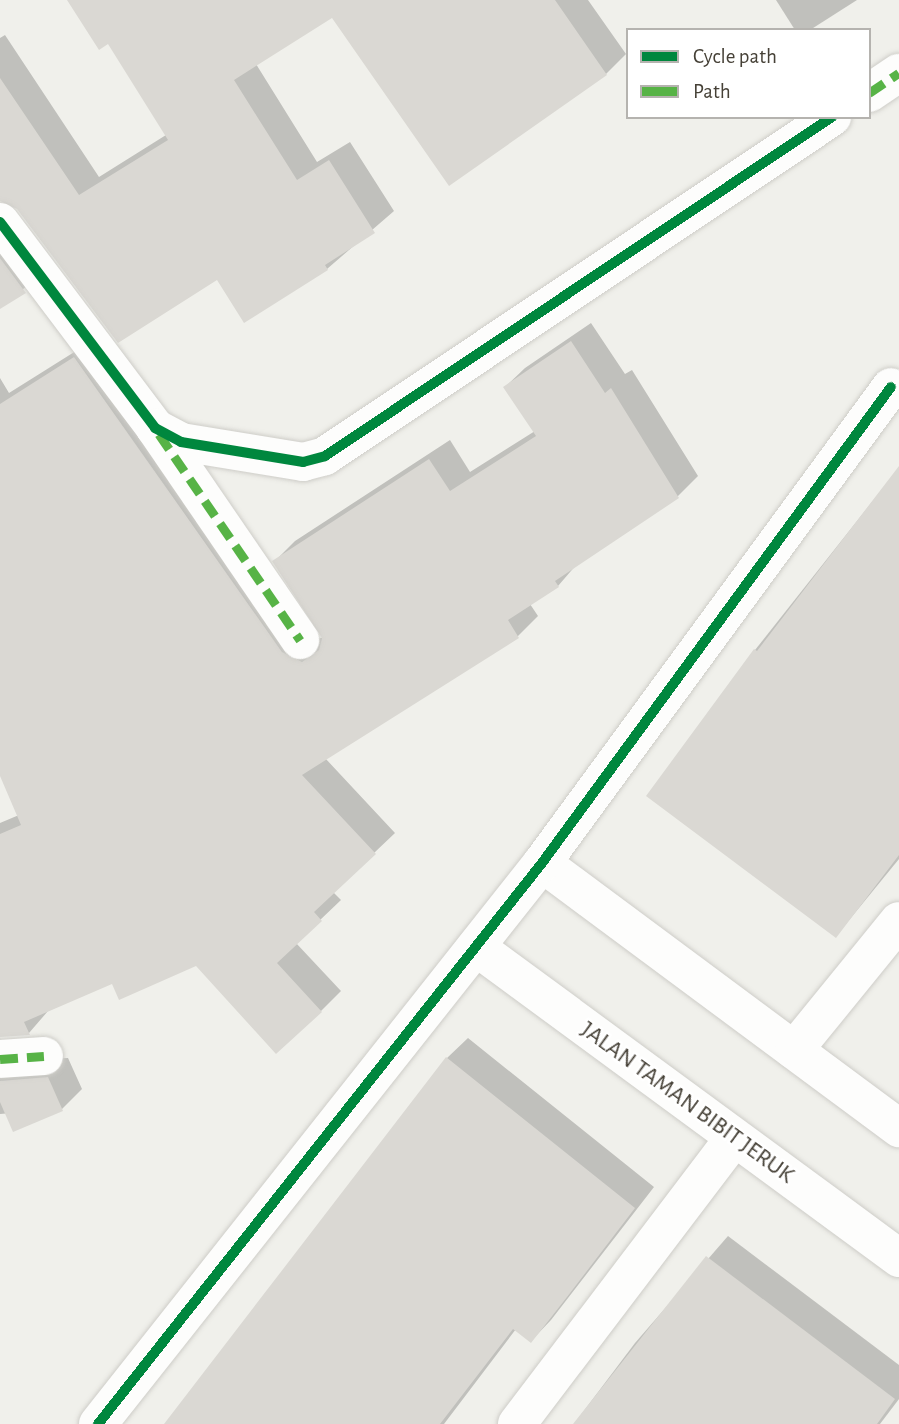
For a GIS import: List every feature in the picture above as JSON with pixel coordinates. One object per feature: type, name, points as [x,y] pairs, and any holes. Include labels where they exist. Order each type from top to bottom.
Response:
[{"type":"street","points":[[871,92],[899,73]]},
{"type":"street","points":[[155,428],[181,442],[246,450],[280,461],[303,462],[325,456],[829,119]]},
{"type":"street","points":[[0,222],[155,428],[300,640]]},
{"type":"street","points":[[98,1424],[542,863],[891,387]]},
{"type":"street","points":[[542,863],[899,1128]]},
{"type":"street","points":[[794,1050],[899,921]]},
{"type":"street","name":"JALAN TAMAN BIBIT JERUK","points":[[476,947],[899,1258]]},
{"type":"street","points":[[0,1059],[44,1056]]},
{"type":"street","points":[[517,1424],[734,1138]]},
{"type":"building","points":[[67,0],[555,0],[607,75],[449,186],[332,18],[234,80],[297,180],[329,160],[375,233],[325,265],[328,270],[244,323],[217,280],[118,343],[17,209],[0,201],[0,78],[79,195],[168,140],[108,44],[99,50]]},
{"type":"building","points":[[0,258],[26,293],[0,309]]},
{"type":"building","points":[[571,341],[605,393],[611,388],[679,498],[555,581],[559,587],[508,620],[519,638],[302,775],[376,854],[314,912],[322,921],[277,963],[322,1012],[276,1054],[196,966],[119,1000],[112,984],[24,1022],[30,1035],[0,1037],[0,834],[21,825],[0,776],[0,404],[74,357],[282,652],[302,662],[319,650],[322,638],[272,561],[429,459],[450,491],[536,436],[503,387]]},
{"type":"building","points":[[899,466],[899,855],[836,938],[646,796],[754,649],[757,651]]},
{"type":"building","points":[[446,1057],[635,1208],[567,1297],[531,1343],[513,1329],[440,1424],[164,1424]]},
{"type":"building","points":[[48,1077],[63,1111],[13,1132],[0,1102],[0,1081]]},
{"type":"building","points":[[706,1256],[895,1399],[877,1424],[573,1424]]},
{"type":"marked path","points":[[871,92],[899,73]]},
{"type":"marked path","points":[[159,434],[300,640]]},
{"type":"marked path","points":[[0,1059],[44,1056]]},
{"type":"cycle path","points":[[0,222],[155,428],[181,442],[303,462],[325,456],[829,119]]},
{"type":"cycle path","points":[[98,1424],[542,863],[891,387]]}]
